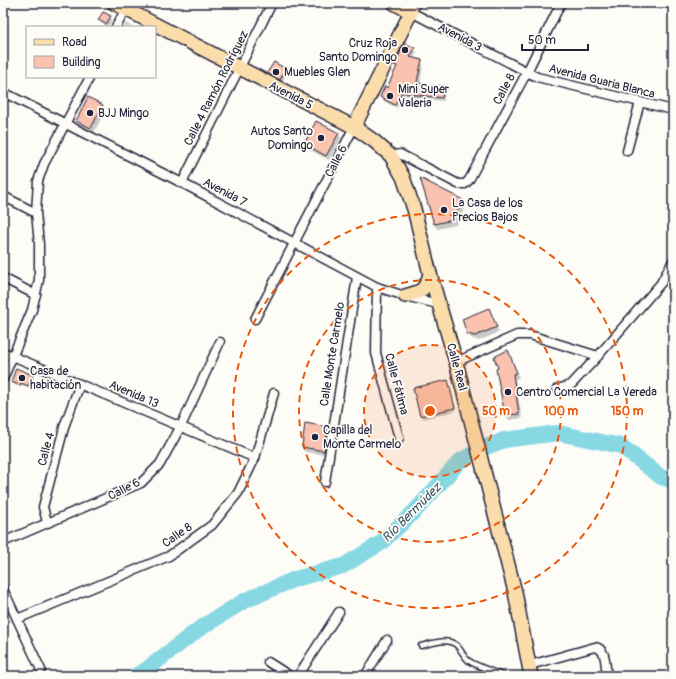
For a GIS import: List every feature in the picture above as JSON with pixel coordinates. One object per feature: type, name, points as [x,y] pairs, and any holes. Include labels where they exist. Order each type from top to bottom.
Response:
[{"type":"main road","name":"Avenida 3","points":[[394,3],[414,7]]},
{"type":"main road","name":"Avenida 5","points":[[123,5],[239,68],[354,127],[374,141],[391,156]]},
{"type":"main road","name":"Calle 6","points":[[354,127],[414,7]]},
{"type":"main road","name":"Calle Real","points":[[391,156],[403,177],[414,209],[438,304],[456,362],[515,592],[531,670]]},
{"type":"main road","points":[[405,296],[419,293],[423,290],[427,285],[430,274]]},
{"type":"street","name":"Calle 4 Ramón Rodríguez","points":[[182,183],[272,3]]},
{"type":"street","name":"Calle 8","points":[[391,156],[400,154],[458,184],[465,184],[470,180],[527,72],[561,3]]},
{"type":"street","points":[[116,26],[123,5]]},
{"type":"street","name":"Avenida 3","points":[[414,7],[527,72]]},
{"type":"street","name":"Avenida Guaria Blanca","points":[[527,72],[538,77],[673,110]]},
{"type":"street","points":[[3,379],[32,310],[39,280],[40,267],[36,213],[38,181],[44,164],[89,78]]},
{"type":"street","name":"Avenida 7","points":[[3,92],[182,183],[377,287],[438,304]]},
{"type":"street","points":[[627,151],[640,102]]},
{"type":"street","name":"Calle 6","points":[[255,319],[354,127]]},
{"type":"street","points":[[3,196],[36,213]]},
{"type":"street","points":[[557,389],[572,385],[661,283],[673,261]]},
{"type":"street","name":"Calle Monte Carmelo","points":[[325,482],[357,277]]},
{"type":"street","points":[[3,278],[36,295]]},
{"type":"street","name":"Calle Fátima","points":[[377,287],[376,352],[399,438]]},
{"type":"street","points":[[456,362],[517,335],[530,335],[598,356]]},
{"type":"street","name":"Calle 6","points":[[3,542],[141,483],[160,464],[181,426],[220,342]]},
{"type":"street","name":"Avenida 13","points":[[3,352],[255,458]]},
{"type":"street","name":"Calle 4","points":[[47,522],[43,506],[65,424],[80,384]]},
{"type":"street","name":"Calle 8","points":[[17,619],[169,556],[212,525],[238,493],[255,458],[274,393]]},
{"type":"street","points":[[3,589],[41,670]]},
{"type":"street","points":[[298,676],[338,612]]},
{"type":"street","points":[[365,676],[387,640]]},
{"type":"street","points":[[531,670],[595,646],[603,651],[607,676]]},
{"type":"street","points":[[268,662],[290,676]]},
{"type":"lane","points":[[421,646],[437,642],[453,642],[458,646],[468,660],[504,676]]},
{"type":"building","points":[[103,12],[111,16],[106,24],[98,20]]},
{"type":"building","points":[[405,43],[415,48],[410,57],[422,60],[417,82],[428,86],[444,86],[442,98],[402,92],[395,105],[380,97],[385,86],[387,88],[397,66],[394,65]]},
{"type":"building","name":"Muebles Glen","points":[[274,62],[286,69],[280,80],[267,73]]},
{"type":"building","name":"BJJ Mingo","points":[[88,97],[103,105],[91,128],[76,121]]},
{"type":"building","name":"Autos Santo Domingo","points":[[316,121],[339,133],[326,156],[304,144]]},
{"type":"building","name":"La Casa de los Precios Bajos","points":[[420,178],[463,200],[453,220],[434,224]]},
{"type":"building","points":[[489,308],[497,327],[475,336],[467,334],[462,319]]},
{"type":"building","name":"Centro Comercial La Vereda","points":[[508,350],[517,373],[513,374],[519,414],[505,415],[496,369],[498,368],[494,357]]},
{"type":"building","name":"Casa de habitación","points":[[16,368],[33,375],[28,386],[21,383],[20,385],[11,382]]},
{"type":"building","points":[[448,380],[455,408],[420,416],[413,388]]},
{"type":"building","name":"Capilla del Monte Carmelo","points":[[305,423],[328,427],[324,451],[302,447]]},
{"type":"waterway","name":"Río Bermúdez","points":[[135,676],[143,672],[199,629],[244,601],[295,579],[343,566],[381,543],[416,510],[460,461],[486,447],[504,440],[558,433],[621,446],[661,477],[673,481]]},
{"type":"waterway","name":"Río Bermúdez","points":[[143,672],[145,676]]},
{"type":"place","name":"Cruz Roja Santo Domingo","points":[[405,50]]},
{"type":"place","name":"Muebles Glen","points":[[276,72]]},
{"type":"place","name":"Mini Super Valeria","points":[[390,96]]},
{"type":"place","name":"BJJ Mingo","points":[[90,113]]},
{"type":"place","name":"Autos Santo Domingo","points":[[321,138]]},
{"type":"place","name":"La Casa de los Precios Bajos","points":[[444,210]]},
{"type":"place","name":"Casa de habitación","points":[[22,378]]},
{"type":"place","name":"Centro Comercial La Vereda","points":[[508,392]]},
{"type":"place","name":"Capilla del Monte Carmelo","points":[[315,437]]}]
